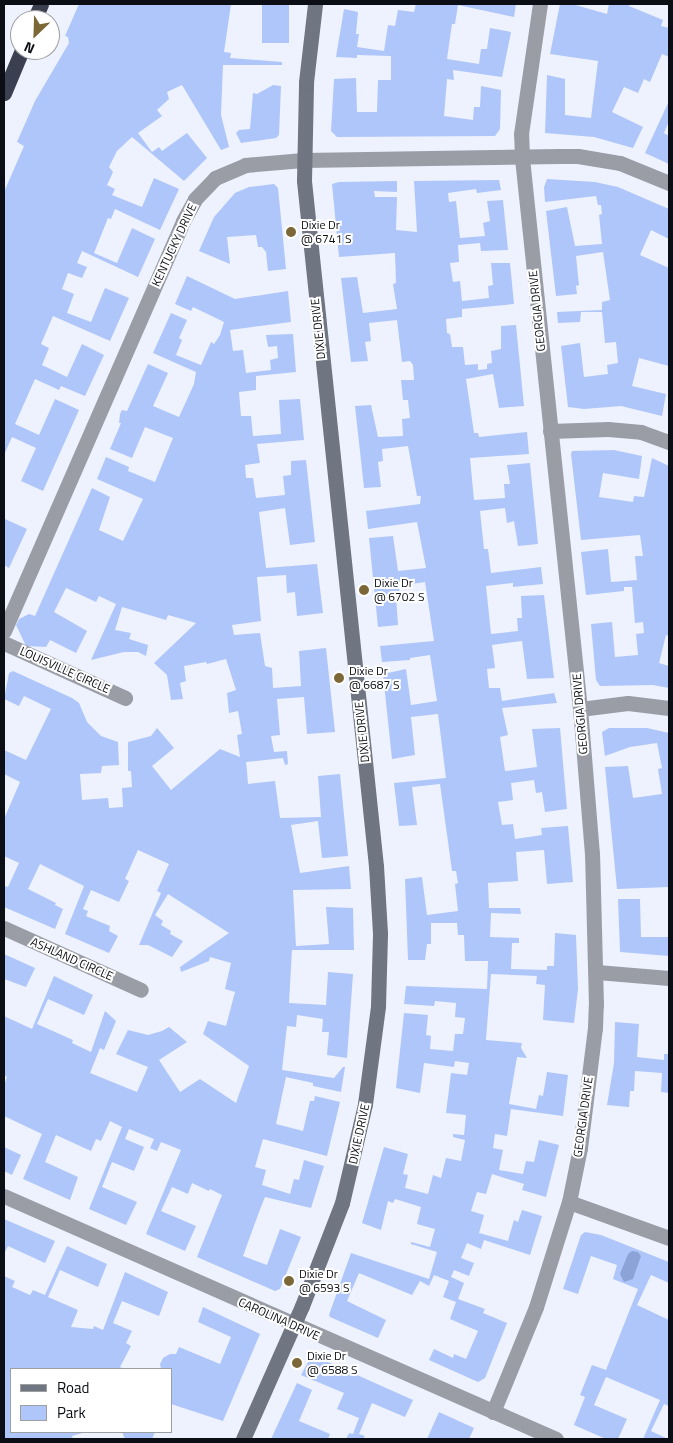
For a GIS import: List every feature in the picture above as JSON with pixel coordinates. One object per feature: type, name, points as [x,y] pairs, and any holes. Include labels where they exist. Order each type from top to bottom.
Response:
[{"type":"highway","points":[[4,93],[18,60]]},
{"type":"street","name":"DIXIE DRIVE","points":[[243,1439],[294,1326],[331,1234],[351,1171],[372,1067],[380,973],[376,866],[314,292],[303,160],[308,64],[315,4]]},
{"type":"street","name":"GEORGIA DRIVE","points":[[493,1412],[536,1307],[569,1202],[580,1148],[595,1028],[596,972],[592,854],[580,709],[522,158],[521,134],[540,4]]},
{"type":"street","name":"KENTUCKY DRIVE","points":[[4,631],[183,221],[195,199],[215,178],[245,164],[303,160],[578,156],[635,167],[669,183]]},
{"type":"street","points":[[550,431],[608,429],[641,432],[669,442]]},
{"type":"street","name":"LOUISVILLE CIRCLE","points":[[4,642],[125,698]]},
{"type":"street","points":[[580,709],[628,703],[669,708]]},
{"type":"street","name":"ASHLAND CIRCLE","points":[[4,928],[141,990]]},
{"type":"street","points":[[596,972],[669,978]]},
{"type":"street","name":"CAROLINA DRIVE","points":[[4,1196],[294,1326],[556,1439]]},
{"type":"street","points":[[569,1202],[669,1238]]},
{"type":"green space","points":[[79,4],[231,4],[224,52],[231,53],[230,58],[282,62],[282,65],[223,65],[221,115],[229,147],[221,150],[182,85],[167,92],[169,99],[157,110],[162,116],[138,133],[152,152],[159,147],[162,151],[187,133],[207,158],[184,181],[132,137],[117,151],[109,167],[113,172],[107,185],[115,189],[112,195],[142,207],[154,178],[179,189],[160,230],[115,209],[111,219],[108,218],[94,253],[117,263],[132,228],[155,239],[138,277],[82,251],[77,263],[87,267],[82,278],[68,273],[62,289],[74,294],[67,313],[91,322],[105,288],[129,298],[110,341],[53,316],[41,344],[49,348],[42,365],[67,377],[82,344],[104,355],[85,396],[61,386],[59,390],[35,379],[15,424],[39,435],[55,399],[79,410],[43,491],[21,481],[36,448],[12,437],[4,455],[4,192],[24,146],[17,142],[35,101],[69,43],[68,37],[65,36]]},
{"type":"green space","points":[[262,4],[289,4],[289,43],[262,43]]},
{"type":"green space","points":[[416,4],[516,4],[514,17],[458,5],[455,24],[452,24],[447,59],[479,64],[481,49],[487,49],[490,28],[511,32],[502,77],[453,70],[454,80],[447,79],[444,116],[473,120],[474,107],[480,107],[481,86],[501,90],[500,129],[495,136],[337,137],[331,131],[334,79],[356,78],[357,112],[377,112],[378,80],[391,80],[391,56],[357,55],[357,58],[336,57],[344,9],[358,12],[356,34],[359,34],[357,47],[384,51],[388,25],[395,26],[398,10],[414,12]]},
{"type":"green space","points":[[560,4],[572,4],[607,14],[609,4],[630,4],[629,6],[663,20],[661,26],[669,28],[669,57],[662,54],[650,82],[644,79],[638,93],[624,87],[612,112],[643,127],[633,148],[594,137],[545,133],[547,75],[565,79],[565,115],[591,118],[598,61],[550,54]]},
{"type":"green space","points":[[273,85],[281,86],[279,135],[276,138],[241,143],[236,133],[239,130],[250,129],[253,93],[257,94]]},
{"type":"green space","points":[[669,101],[669,121],[664,133],[669,136],[669,164],[645,153]]},
{"type":"green space","points":[[547,179],[595,182],[618,187],[669,209],[669,239],[651,230],[640,255],[669,268],[669,366],[639,358],[632,386],[666,394],[662,416],[621,406],[584,409],[568,407],[561,346],[580,343],[584,377],[608,374],[607,365],[618,363],[616,342],[605,343],[602,312],[581,312],[580,322],[558,323],[557,312],[602,310],[602,302],[610,300],[603,252],[576,256],[579,285],[576,286],[577,294],[556,296],[546,211],[567,207],[575,246],[602,244],[599,215],[602,214],[601,205],[598,205],[596,196],[545,202],[544,187]]},
{"type":"green space","points":[[499,180],[501,190],[477,193],[476,189],[448,193],[449,202],[456,201],[460,238],[485,236],[483,223],[490,221],[487,201],[503,200],[508,250],[481,251],[480,243],[458,245],[459,262],[450,263],[453,282],[460,281],[462,301],[489,298],[488,286],[493,285],[491,263],[510,263],[514,304],[462,309],[462,317],[446,319],[447,333],[450,334],[452,347],[463,347],[465,365],[478,364],[478,370],[487,369],[487,364],[492,363],[491,351],[501,349],[501,326],[516,325],[524,406],[499,408],[493,374],[466,379],[474,433],[478,433],[479,437],[527,432],[529,454],[470,458],[474,500],[505,498],[504,484],[510,484],[507,465],[530,463],[538,544],[518,546],[514,521],[507,523],[505,508],[480,511],[484,549],[488,549],[491,573],[541,567],[543,584],[513,587],[513,583],[486,586],[491,634],[518,631],[517,618],[522,618],[521,596],[544,595],[554,678],[527,679],[522,641],[492,645],[495,668],[487,669],[489,688],[500,688],[502,701],[554,693],[557,703],[502,708],[508,735],[500,737],[505,771],[537,767],[532,729],[560,728],[567,809],[545,812],[542,792],[536,793],[534,780],[511,783],[513,800],[498,802],[502,825],[513,824],[515,839],[542,835],[541,828],[568,826],[573,882],[547,884],[544,850],[516,852],[518,881],[488,883],[489,908],[520,908],[521,914],[491,913],[490,937],[519,938],[519,943],[512,943],[511,969],[547,970],[547,966],[554,966],[555,933],[576,935],[578,989],[574,1023],[543,1020],[545,985],[536,984],[537,976],[491,974],[486,1040],[522,1043],[521,1048],[527,1058],[517,1057],[509,1104],[536,1109],[539,1095],[543,1096],[547,1072],[568,1075],[563,1116],[511,1109],[507,1136],[495,1134],[493,1148],[503,1150],[499,1170],[523,1174],[526,1161],[534,1162],[539,1140],[559,1145],[546,1197],[522,1190],[524,1184],[492,1174],[486,1194],[477,1192],[471,1211],[484,1215],[479,1233],[508,1241],[514,1220],[518,1222],[522,1210],[542,1216],[530,1255],[484,1240],[481,1249],[467,1243],[461,1258],[474,1263],[469,1276],[454,1270],[451,1277],[464,1283],[458,1299],[485,1309],[483,1313],[507,1323],[485,1378],[478,1382],[429,1360],[434,1349],[453,1358],[454,1354],[466,1359],[478,1331],[450,1319],[456,1302],[443,1297],[449,1281],[434,1275],[429,1286],[420,1281],[412,1295],[359,1273],[347,1301],[386,1320],[378,1338],[329,1315],[351,1253],[429,1279],[437,1252],[411,1244],[411,1242],[430,1247],[435,1229],[417,1224],[421,1207],[395,1199],[393,1203],[388,1201],[381,1230],[362,1223],[384,1147],[408,1154],[403,1174],[408,1175],[405,1188],[428,1194],[433,1175],[441,1178],[446,1158],[461,1161],[465,1140],[453,1137],[453,1134],[464,1135],[466,1115],[446,1113],[451,1073],[467,1075],[469,1063],[455,1061],[454,1067],[424,1063],[420,1093],[396,1088],[404,1013],[428,1015],[426,1035],[431,1036],[430,1049],[453,1051],[455,1034],[463,1034],[465,1018],[455,1017],[456,1003],[435,1001],[434,1006],[404,1004],[406,986],[487,989],[488,961],[465,961],[464,935],[458,935],[457,923],[431,923],[431,944],[427,944],[425,960],[408,960],[405,879],[422,877],[427,915],[458,911],[455,884],[458,883],[456,871],[452,871],[440,784],[412,787],[417,825],[399,826],[394,783],[446,778],[438,714],[411,717],[415,755],[392,759],[383,674],[406,669],[411,705],[437,701],[430,655],[410,658],[410,660],[382,662],[380,646],[434,641],[425,582],[399,586],[400,598],[396,598],[398,625],[378,627],[369,538],[393,536],[398,571],[426,568],[417,522],[368,529],[366,511],[420,504],[421,496],[417,496],[408,446],[382,449],[383,461],[378,462],[381,487],[364,488],[355,406],[371,405],[378,437],[403,436],[402,419],[410,418],[408,400],[403,400],[401,380],[414,380],[413,365],[410,361],[402,362],[397,320],[369,323],[371,341],[365,342],[368,361],[351,362],[341,278],[357,277],[363,313],[397,309],[393,284],[396,283],[395,253],[339,257],[332,184],[339,182],[397,181],[397,192],[374,191],[375,197],[397,197],[396,230],[417,232],[414,181]]},
{"type":"green space","points":[[274,184],[278,188],[286,269],[268,271],[266,252],[262,247],[258,247],[256,235],[227,237],[230,264],[199,251],[214,217],[235,193],[249,187]]},
{"type":"green space","points":[[187,276],[235,299],[288,291],[291,322],[230,330],[233,351],[243,350],[246,373],[271,370],[270,360],[278,358],[277,346],[268,347],[266,335],[293,334],[296,372],[256,376],[256,390],[239,392],[241,416],[251,416],[253,436],[281,434],[279,400],[300,399],[304,440],[257,444],[260,463],[245,465],[246,478],[253,478],[256,498],[285,495],[283,476],[291,475],[291,461],[306,460],[315,542],[290,545],[285,508],[259,512],[266,568],[317,564],[323,613],[297,616],[295,592],[287,593],[286,575],[257,577],[261,621],[232,625],[234,635],[260,633],[265,666],[272,668],[273,688],[301,686],[299,651],[326,648],[335,732],[307,734],[304,697],[277,699],[280,735],[271,736],[274,752],[287,751],[288,764],[285,765],[283,758],[246,762],[248,784],[275,781],[280,818],[321,817],[318,776],[340,774],[348,856],[322,858],[318,821],[291,825],[300,873],[349,866],[351,889],[293,890],[296,946],[329,944],[326,907],[353,908],[354,950],[292,950],[289,1003],[326,1005],[328,972],[353,974],[347,1058],[327,1055],[329,1032],[322,1032],[323,1019],[297,1015],[296,1027],[287,1026],[282,1070],[334,1078],[345,1067],[341,1092],[313,1086],[313,1083],[286,1077],[276,1124],[303,1131],[310,1101],[314,1101],[315,1096],[340,1102],[327,1156],[263,1139],[255,1167],[266,1170],[262,1185],[290,1194],[294,1179],[299,1180],[304,1160],[324,1166],[311,1208],[265,1197],[259,1212],[243,1256],[267,1265],[280,1229],[301,1237],[280,1289],[275,1291],[197,1257],[222,1195],[210,1189],[209,1191],[192,1183],[188,1194],[172,1187],[161,1211],[196,1226],[185,1251],[146,1234],[181,1150],[161,1142],[157,1151],[150,1148],[154,1139],[129,1129],[125,1139],[144,1147],[134,1171],[112,1162],[102,1187],[137,1202],[126,1225],[89,1209],[122,1127],[110,1121],[101,1141],[96,1139],[91,1151],[56,1135],[45,1162],[78,1177],[70,1200],[23,1179],[42,1134],[4,1116],[4,1085],[7,1077],[4,1075],[4,1016],[32,1029],[54,976],[93,995],[84,1015],[48,999],[37,1024],[73,1040],[72,1043],[91,1052],[105,1011],[116,1021],[104,1050],[100,1048],[90,1073],[137,1092],[148,1067],[116,1054],[128,1030],[148,1035],[169,1027],[187,1042],[159,1060],[180,1092],[200,1079],[236,1103],[249,1066],[203,1034],[208,1021],[226,1026],[235,992],[225,989],[231,963],[210,957],[209,961],[181,972],[180,967],[229,933],[168,894],[155,915],[163,921],[161,925],[171,931],[170,934],[183,941],[172,957],[148,945],[139,945],[161,893],[157,891],[169,864],[138,850],[125,879],[129,881],[119,902],[91,890],[83,909],[88,911],[86,916],[110,926],[109,931],[118,936],[109,953],[65,934],[84,886],[40,864],[28,889],[56,903],[55,905],[63,909],[55,929],[4,907],[4,886],[8,887],[19,863],[4,856],[4,819],[20,782],[4,774],[4,750],[26,760],[51,709],[24,696],[19,706],[4,699],[9,673],[13,671],[72,698],[79,703],[87,722],[101,736],[118,742],[119,765],[102,766],[101,773],[80,774],[82,800],[108,798],[109,808],[123,807],[122,788],[132,787],[131,771],[128,771],[128,742],[151,736],[157,728],[174,748],[152,766],[171,790],[220,749],[240,757],[237,735],[242,734],[238,711],[229,713],[227,693],[236,690],[226,659],[207,664],[206,662],[184,666],[186,681],[180,683],[183,699],[171,700],[167,675],[154,663],[196,623],[168,615],[166,620],[122,607],[115,630],[131,633],[129,639],[148,645],[146,656],[138,652],[124,652],[91,660],[116,604],[99,596],[96,602],[66,588],[54,612],[87,631],[76,653],[50,640],[46,647],[26,646],[16,625],[19,619],[29,614],[35,616],[92,488],[110,497],[99,530],[123,541],[143,499],[97,479],[106,457],[129,467],[128,471],[155,482],[173,438],[145,427],[132,458],[110,449],[121,423],[119,423],[120,414],[122,410],[127,411],[148,364],[168,373],[153,406],[179,417],[194,384],[196,372],[153,353],[171,313],[187,320],[179,338],[182,340],[176,355],[201,365],[211,342],[214,344],[220,335],[224,322],[193,307],[191,311],[175,304]]},
{"type":"green space","points":[[614,450],[642,456],[639,479],[603,473],[599,497],[633,502],[634,496],[644,497],[652,458],[669,466],[669,636],[666,635],[659,663],[669,666],[669,688],[653,685],[600,686],[596,680],[591,624],[612,622],[615,657],[638,655],[636,634],[644,633],[643,622],[635,623],[632,587],[624,587],[624,591],[586,595],[581,552],[608,549],[611,582],[637,580],[635,556],[643,556],[640,535],[581,540],[572,451]]},
{"type":"green space","points":[[5,519],[27,529],[9,568],[4,565]]},
{"type":"green space","points":[[609,728],[647,728],[669,733],[669,887],[617,889],[605,767],[628,766],[633,798],[662,794],[658,769],[662,768],[657,743],[630,747],[605,756],[602,732]]},
{"type":"green space","points":[[618,899],[640,899],[641,937],[669,937],[669,956],[620,952]]},
{"type":"green space","points":[[4,954],[35,968],[26,987],[4,979]]},
{"type":"green space","points":[[615,1022],[639,1024],[637,1057],[664,1060],[664,1054],[669,1054],[669,1093],[661,1092],[662,1073],[635,1071],[634,1091],[630,1091],[629,1107],[607,1105],[614,1063]]},
{"type":"green space","points":[[4,1147],[21,1155],[12,1175],[4,1171]]},
{"type":"green space","points":[[4,1219],[55,1241],[45,1263],[8,1246],[4,1254]]},
{"type":"green space","points":[[585,1232],[601,1235],[669,1262],[669,1283],[651,1275],[637,1305],[669,1320],[669,1406],[664,1404],[651,1431],[668,1439],[643,1439],[660,1400],[606,1377],[594,1405],[627,1419],[618,1439],[606,1439],[574,1425],[585,1397],[580,1395],[592,1365],[606,1370],[638,1289],[613,1279],[617,1265],[591,1256],[578,1294],[563,1289],[581,1235]]},
{"type":"green space","points":[[67,1246],[107,1264],[98,1287],[60,1270],[48,1297],[78,1310],[71,1327],[93,1329],[94,1326],[103,1330],[125,1272],[168,1292],[159,1316],[122,1301],[113,1323],[132,1331],[126,1343],[131,1346],[120,1367],[122,1368],[10,1368],[10,1433],[82,1433],[72,1436],[73,1439],[4,1439],[4,1276],[15,1281],[12,1287],[30,1295],[33,1290],[45,1295]]},
{"type":"green space","points":[[203,1307],[260,1334],[223,1421],[172,1404],[172,1368],[161,1368],[160,1364],[163,1358],[170,1354],[176,1354],[179,1347],[220,1364],[231,1337],[198,1322]]},
{"type":"green space","points":[[311,1357],[319,1358],[413,1400],[405,1417],[372,1403],[359,1434],[365,1436],[363,1439],[346,1439],[349,1433],[353,1434],[359,1418],[337,1409],[344,1393],[301,1375]]},
{"type":"green space","points":[[297,1383],[312,1390],[299,1421],[330,1434],[328,1439],[271,1439]]},
{"type":"green space","points":[[439,1412],[474,1428],[469,1439],[427,1439]]},
{"type":"green space","points":[[122,1433],[155,1433],[152,1439],[125,1439]]},
{"type":"shaded area","points":[[632,1251],[638,1252],[641,1256],[633,1279],[624,1282],[620,1274],[628,1254]]},
{"type":"place","name":"Dixie Dr @ 6741 S","points":[[291,232]]},
{"type":"place","name":"Dixie Dr @ 6702 S","points":[[364,590]]},
{"type":"place","name":"Dixie Dr @ 6687 S","points":[[339,678]]},
{"type":"place","name":"Dixie Dr @ 6593 S","points":[[289,1281]]},
{"type":"place","name":"Dixie Dr @ 6588 S","points":[[297,1363]]}]
